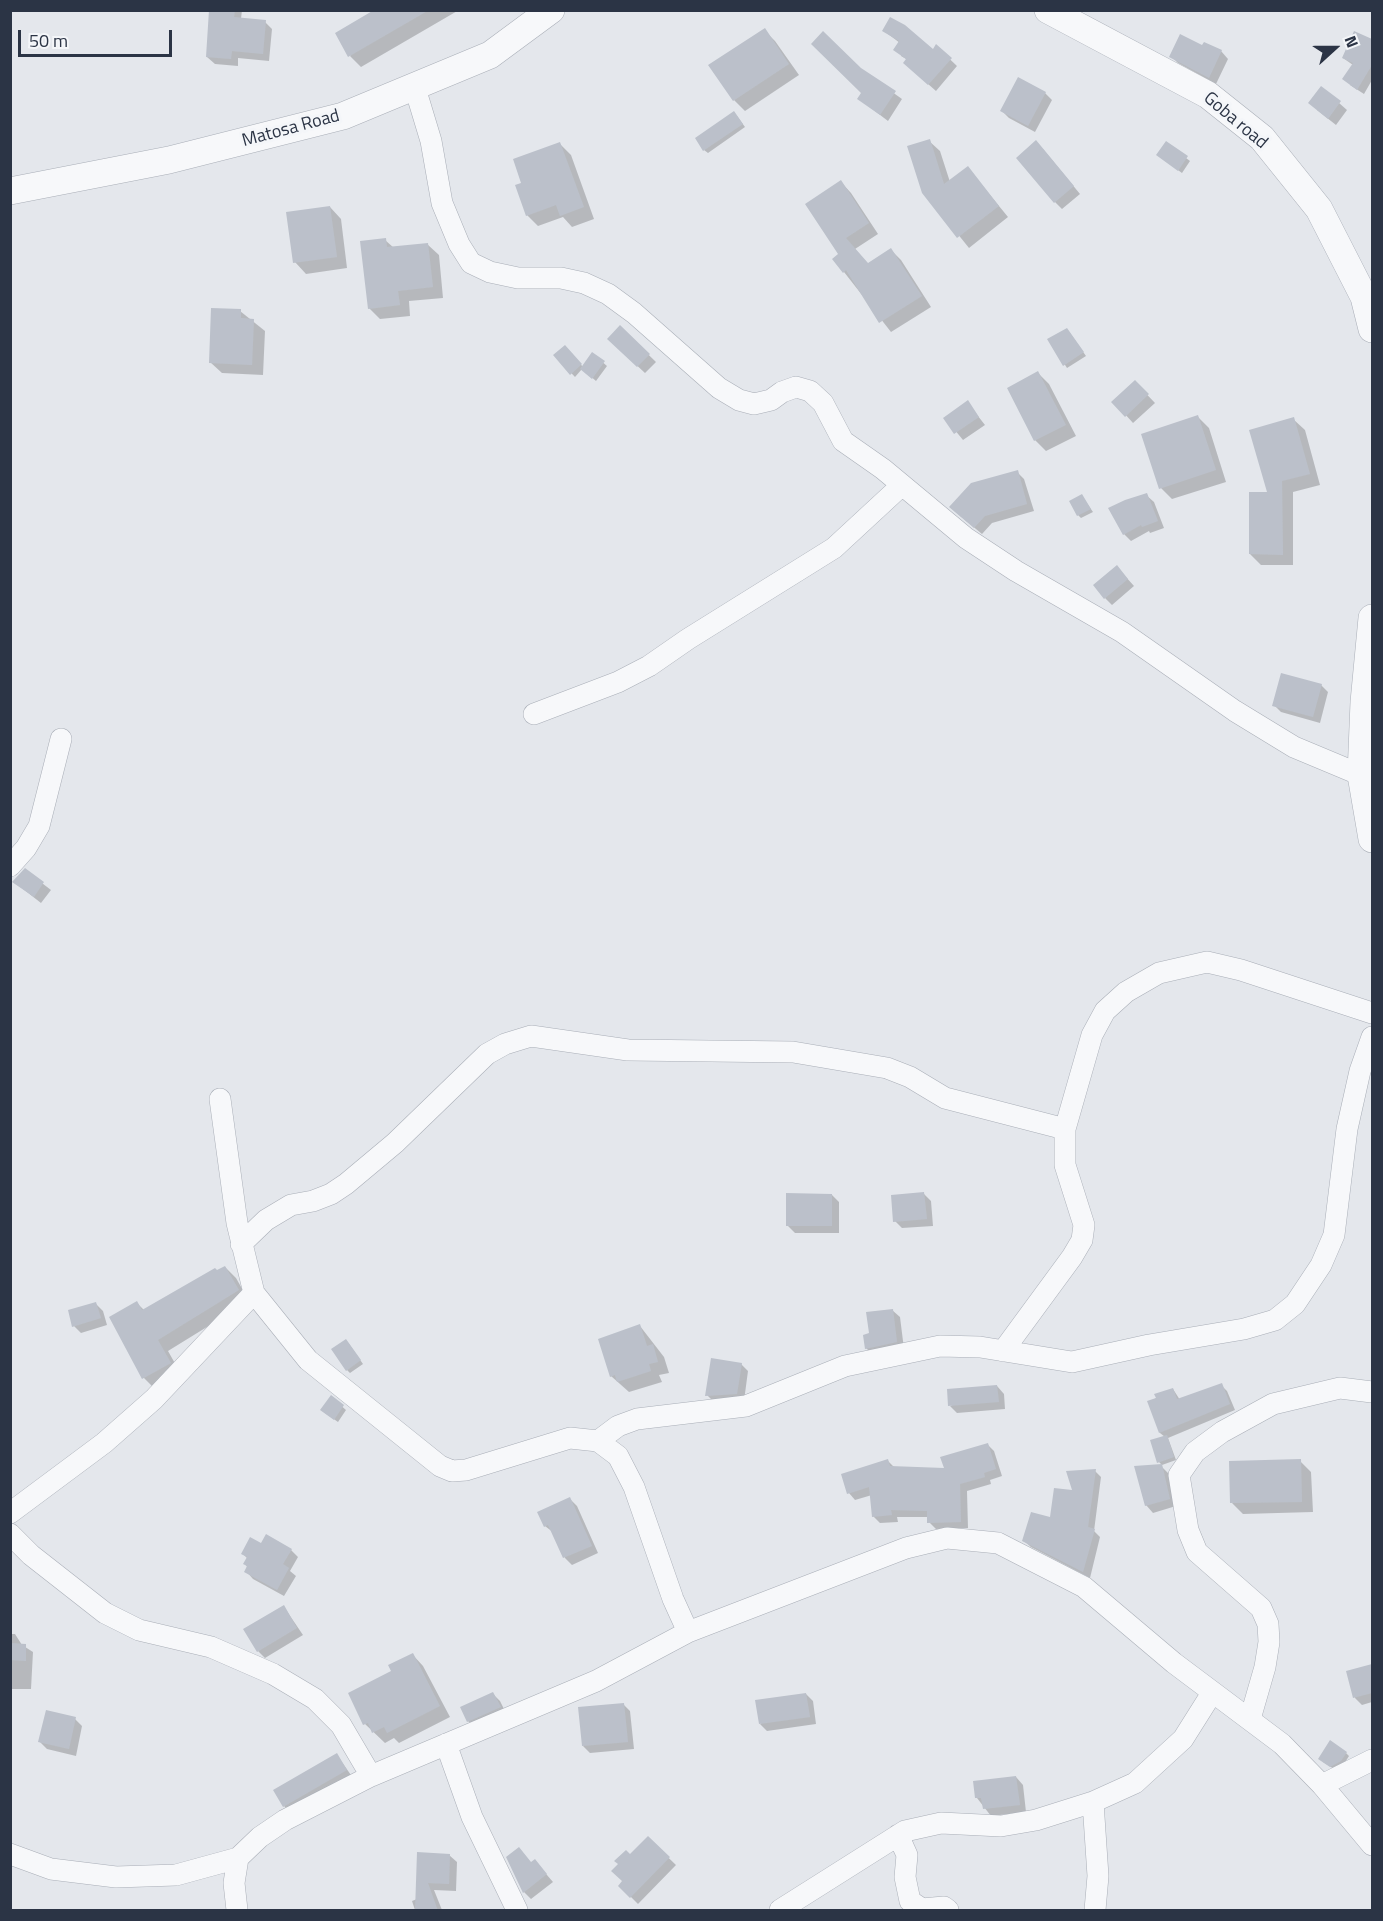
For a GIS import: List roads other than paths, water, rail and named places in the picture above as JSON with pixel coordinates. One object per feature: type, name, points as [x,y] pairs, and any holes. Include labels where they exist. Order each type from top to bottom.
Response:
[{"type":"street","name":"Matosa Road","points":[[10,190],[169,160],[343,116],[490,55],[551,10]]},
{"type":"street","name":"Goba road","points":[[1048,10],[1208,95],[1262,138],[1318,209],[1368,295],[1372,329]]},
{"type":"street","points":[[415,88],[431,141],[442,203],[459,244],[471,263],[490,272],[518,278],[561,278],[584,283],[608,294],[634,313],[719,388],[739,400],[754,404],[771,400],[782,392],[796,387],[810,391],[823,403],[843,441],[966,538],[1016,571],[1122,632],[1235,711],[1294,747],[1361,775]]},
{"type":"street","points":[[534,714],[618,682],[649,666],[834,548],[902,486]]},
{"type":"street","points":[[1372,618],[1368,703],[1361,775],[1372,839]]},
{"type":"street","points":[[10,866],[26,848],[39,826],[61,739]]},
{"type":"street","points":[[1003,1351],[1082,1240],[1084,1225],[1065,1165],[1065,1129],[1092,1035],[1105,1011],[1125,992],[1159,973],[1207,962],[1241,970],[1372,1014]]},
{"type":"street","points":[[241,1244],[266,1220],[291,1205],[314,1201],[346,1184],[395,1143],[487,1054],[505,1044],[531,1036],[628,1050],[793,1052],[887,1068],[910,1077],[945,1098],[1065,1129]]},
{"type":"street","points":[[598,1441],[618,1426],[637,1419],[746,1406],[845,1366],[940,1346],[1003,1351],[1072,1362],[1149,1345],[1244,1329],[1275,1320],[1295,1304],[1321,1265],[1334,1234],[1347,1129],[1360,1071],[1372,1037]]},
{"type":"street","points":[[219,1099],[241,1244],[254,1293],[308,1360],[370,1412],[446,1468],[466,1470],[570,1438],[598,1441],[618,1456],[634,1487],[673,1599],[688,1632]]},
{"type":"street","points":[[10,1513],[104,1443],[154,1399],[254,1293]]},
{"type":"street","points":[[1250,1719],[1265,1667],[1269,1642],[1268,1624],[1261,1608],[1197,1552],[1188,1530],[1179,1475],[1195,1452],[1222,1432],[1272,1404],[1340,1388],[1372,1392]]},
{"type":"street","points":[[10,1534],[31,1554],[105,1613],[139,1630],[211,1647],[273,1674],[315,1699],[341,1725],[371,1776]]},
{"type":"street","points":[[10,1854],[51,1869],[116,1877],[176,1875],[238,1858],[260,1837],[285,1820],[371,1776],[596,1681],[688,1632],[906,1548],[947,1538],[998,1543],[1084,1587],[1212,1693],[1282,1744],[1322,1785],[1372,1845]]},
{"type":"street","points":[[780,1911],[905,1831],[941,1822],[1001,1826],[1036,1820],[1093,1802],[1135,1783],[1183,1739],[1212,1693]]},
{"type":"street","points":[[446,1744],[465,1799],[517,1911]]},
{"type":"street","points":[[1322,1785],[1372,1760]]},
{"type":"street","points":[[1093,1802],[1098,1876],[1095,1911]]},
{"type":"street","points":[[898,1835],[907,1855],[904,1877],[910,1901],[922,1909],[944,1907],[948,1911]]},
{"type":"street","points":[[237,1911],[234,1883],[238,1858]]}]
